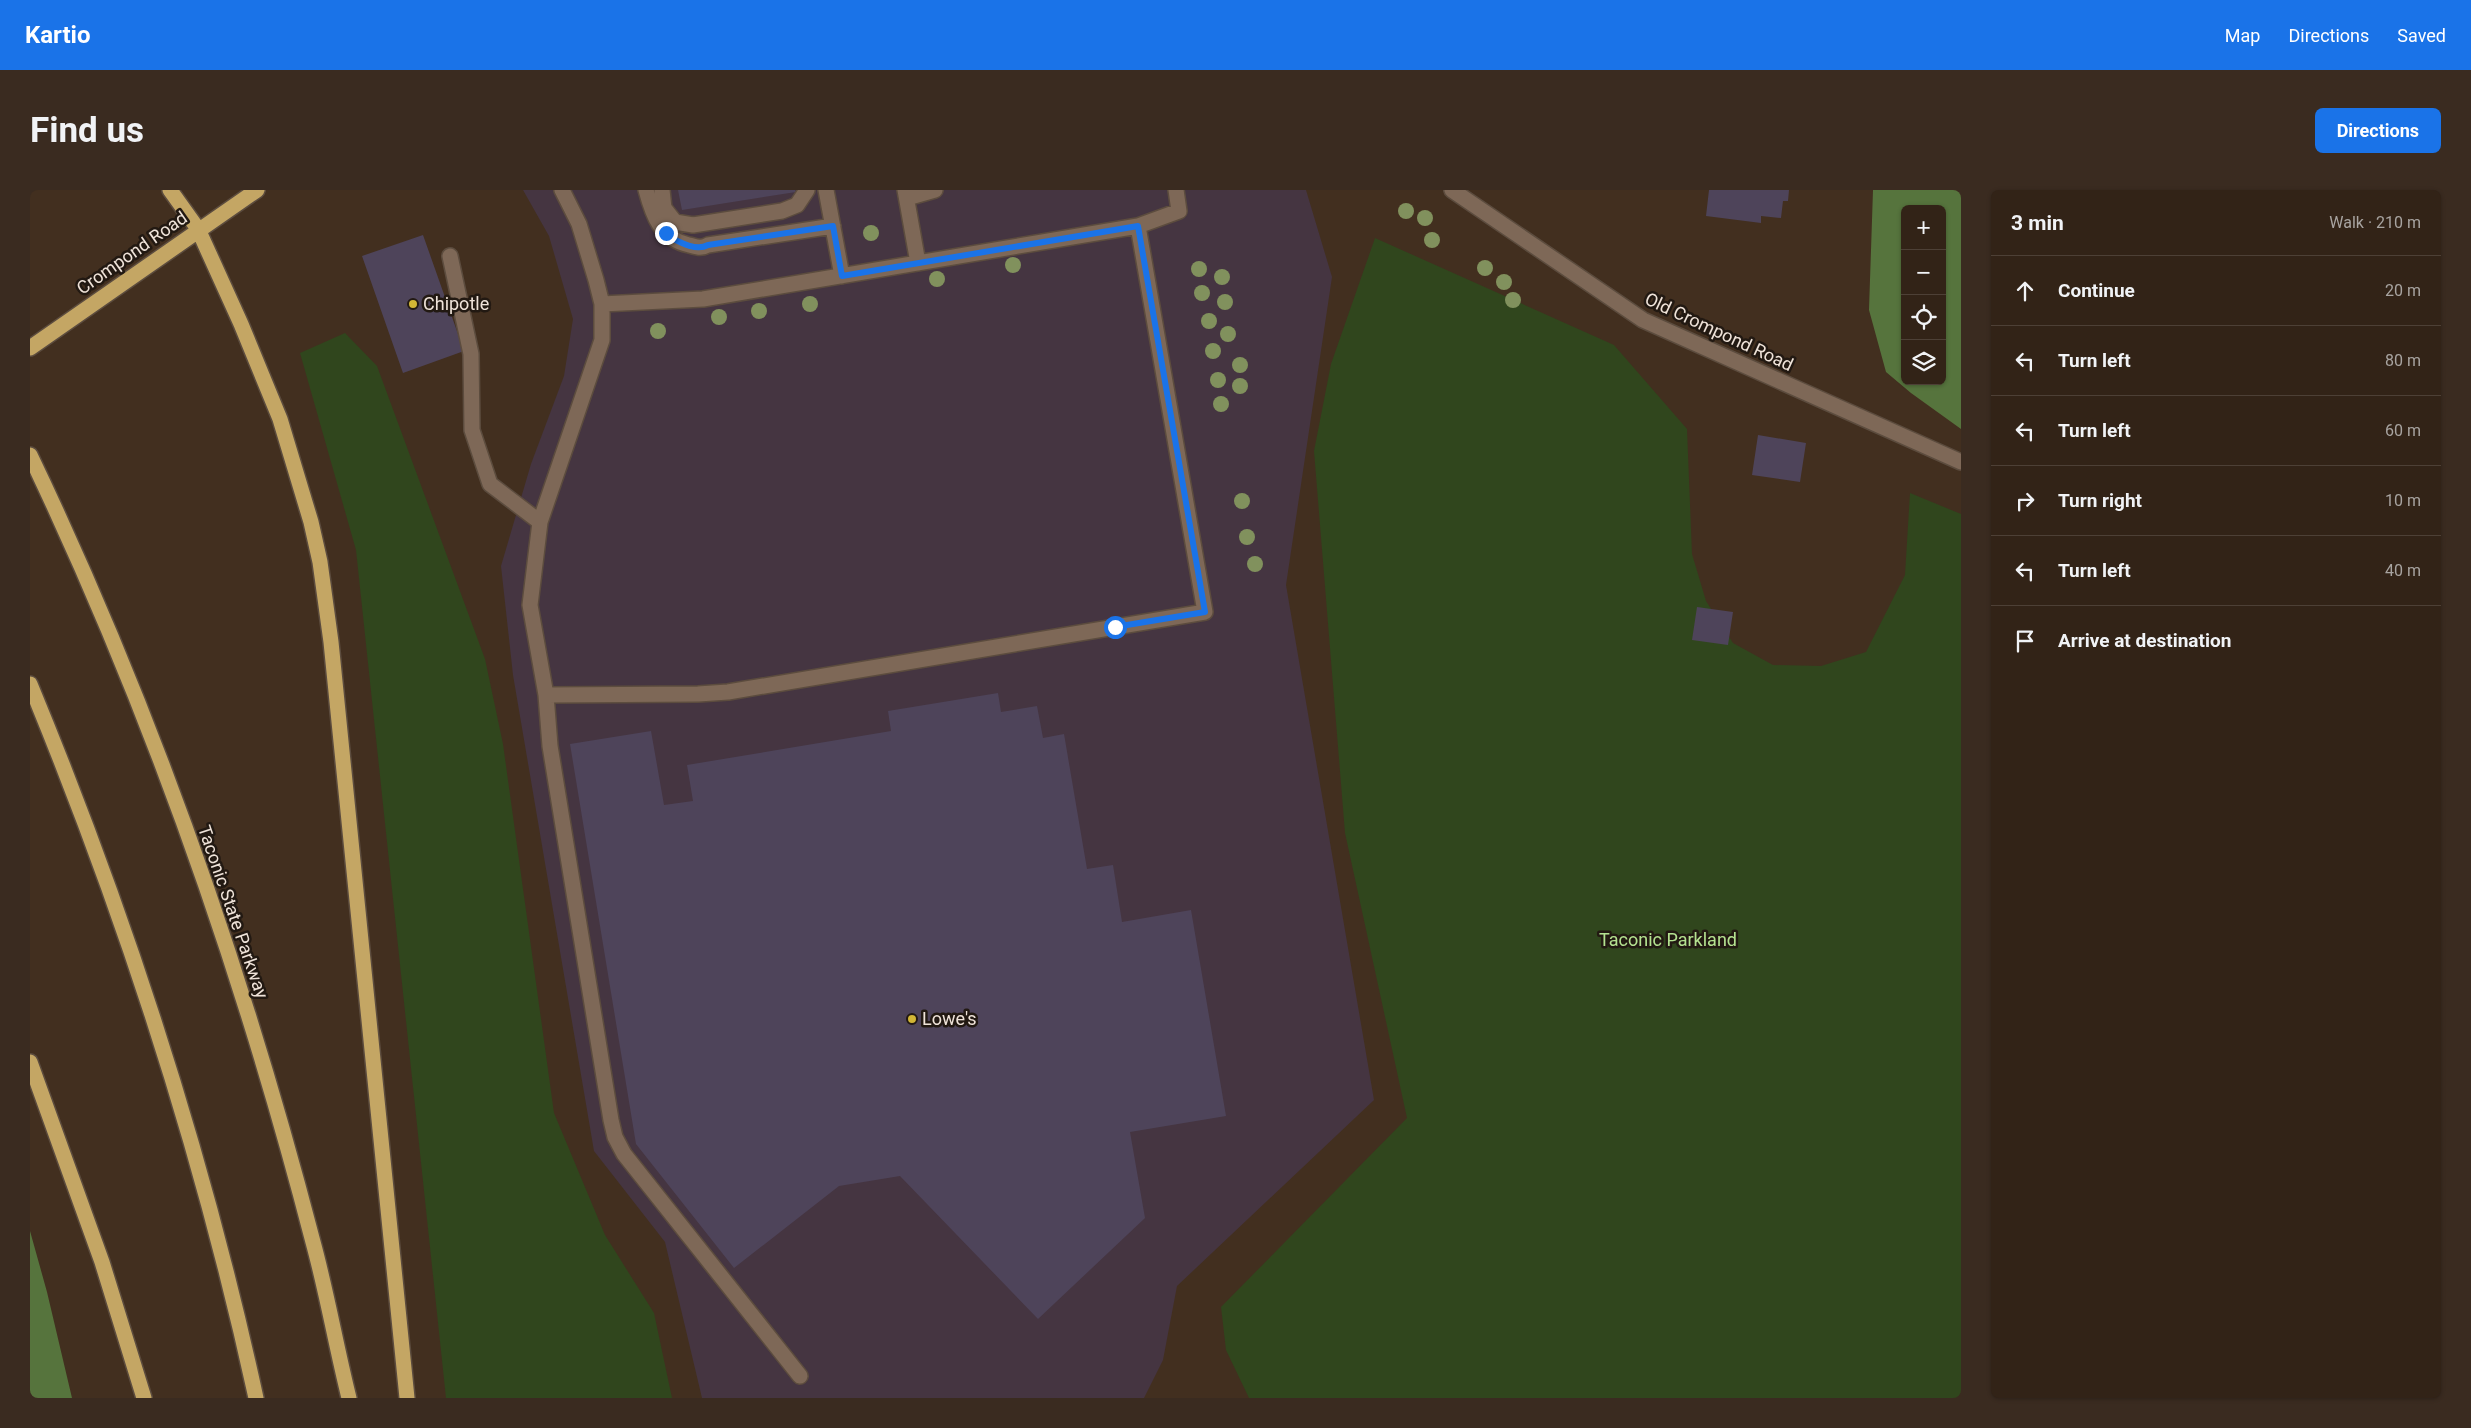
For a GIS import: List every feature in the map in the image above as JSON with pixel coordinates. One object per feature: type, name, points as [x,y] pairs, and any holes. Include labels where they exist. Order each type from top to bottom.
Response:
[{"type":"highway","points":[[170,190],[198,229],[241,324],[280,419],[301,483],[320,562],[332,652],[407,1398]]},
{"type":"highway","name":"Crompond Road","points":[[30,348],[198,229],[257,190]]},
{"type":"highway","name":"Taconic State Parkway","points":[[30,454],[95,597],[139,706],[180,812],[217,921],[283,1132],[314,1244],[349,1398]]},
{"type":"highway","points":[[30,684],[82,814],[156,1030],[219,1247],[256,1398]]},
{"type":"highway","points":[[30,1062],[104,1270],[144,1398]]},
{"type":"street","points":[[562,190],[579,224],[602,304],[602,340],[540,522],[530,605],[546,695],[550,746],[615,1137],[624,1154],[800,1376]]},
{"type":"street","points":[[646,190],[652,212],[666,235],[685,244],[702,248],[708,245],[833,226]]},
{"type":"street","points":[[662,190],[664,208],[675,222],[693,225],[782,211],[797,204],[807,190]]},
{"type":"street","points":[[826,190],[842,276]]},
{"type":"street","points":[[918,263],[906,194],[935,190]]},
{"type":"street","points":[[602,304],[703,299],[1138,226],[1179,211],[1176,190]]},
{"type":"street","name":"Old Crompond Road","points":[[1452,190],[1643,320],[1961,462]]},
{"type":"street","points":[[546,695],[698,694],[728,692],[1205,612],[1138,226]]},
{"type":"street","points":[[450,256],[470,354],[472,430],[474,439],[490,484],[540,522]]},
{"type":"shaded area","points":[[523,190],[1306,190],[1332,277],[1286,585],[1374,1100],[1177,1286],[1163,1360],[1144,1398],[702,1398],[665,1242],[594,1151],[513,675],[501,566],[531,464],[564,376],[573,319],[549,236]]},
{"type":"green space","points":[[1873,190],[1961,190],[1961,429],[1901,385],[1946,385],[1946,205],[1901,205],[1901,385],[1886,372],[1869,310]]},
{"type":"green space","name":"Taconic Parkland","points":[[1375,238],[1614,345],[1687,429],[1692,554],[1706,601],[1733,643],[1773,665],[1821,666],[1866,652],[1905,575],[1910,493],[1961,514],[1961,1398],[1249,1398],[1226,1350],[1221,1307],[1407,1118],[1345,833],[1314,451],[1331,364]]},
{"type":"green space","points":[[345,333],[377,366],[485,659],[503,744],[554,1113],[605,1235],[654,1313],[672,1398],[446,1398],[356,550],[300,353]]},
{"type":"green space","points":[[30,1231],[47,1292],[72,1398],[30,1398]]},
{"type":"building","points":[[678,190],[795,190],[796,192],[682,210]]},
{"type":"building","points":[[1709,190],[1789,190],[1788,201],[1783,201],[1781,218],[1761,216],[1761,223],[1706,216]]},
{"type":"building","name":"Chipotle","points":[[423,235],[464,351],[403,373],[362,256]]},
{"type":"building","points":[[1758,435],[1806,443],[1800,482],[1752,475]]},
{"type":"building","points":[[1697,607],[1733,612],[1728,645],[1692,640]]},
{"type":"building","name":"Lowe's","points":[[998,693],[1001,712],[1037,706],[1043,738],[1064,734],[1087,869],[1113,865],[1122,922],[1191,910],[1226,1116],[1130,1132],[1145,1218],[1038,1319],[900,1176],[839,1186],[734,1268],[636,1144],[570,744],[651,731],[664,805],[693,801],[687,765],[891,731],[888,711]]},
{"type":"place","name":"Chipotle","points":[[413,304]]},
{"type":"place","name":"Lowe's","points":[[912,1019]]},
{"type":"route","points":[[666,233],[666,235],[685,244],[702,248],[708,245],[760,239],[833,226],[842,276],[1138,226],[1205,612],[1115,627]]}]
